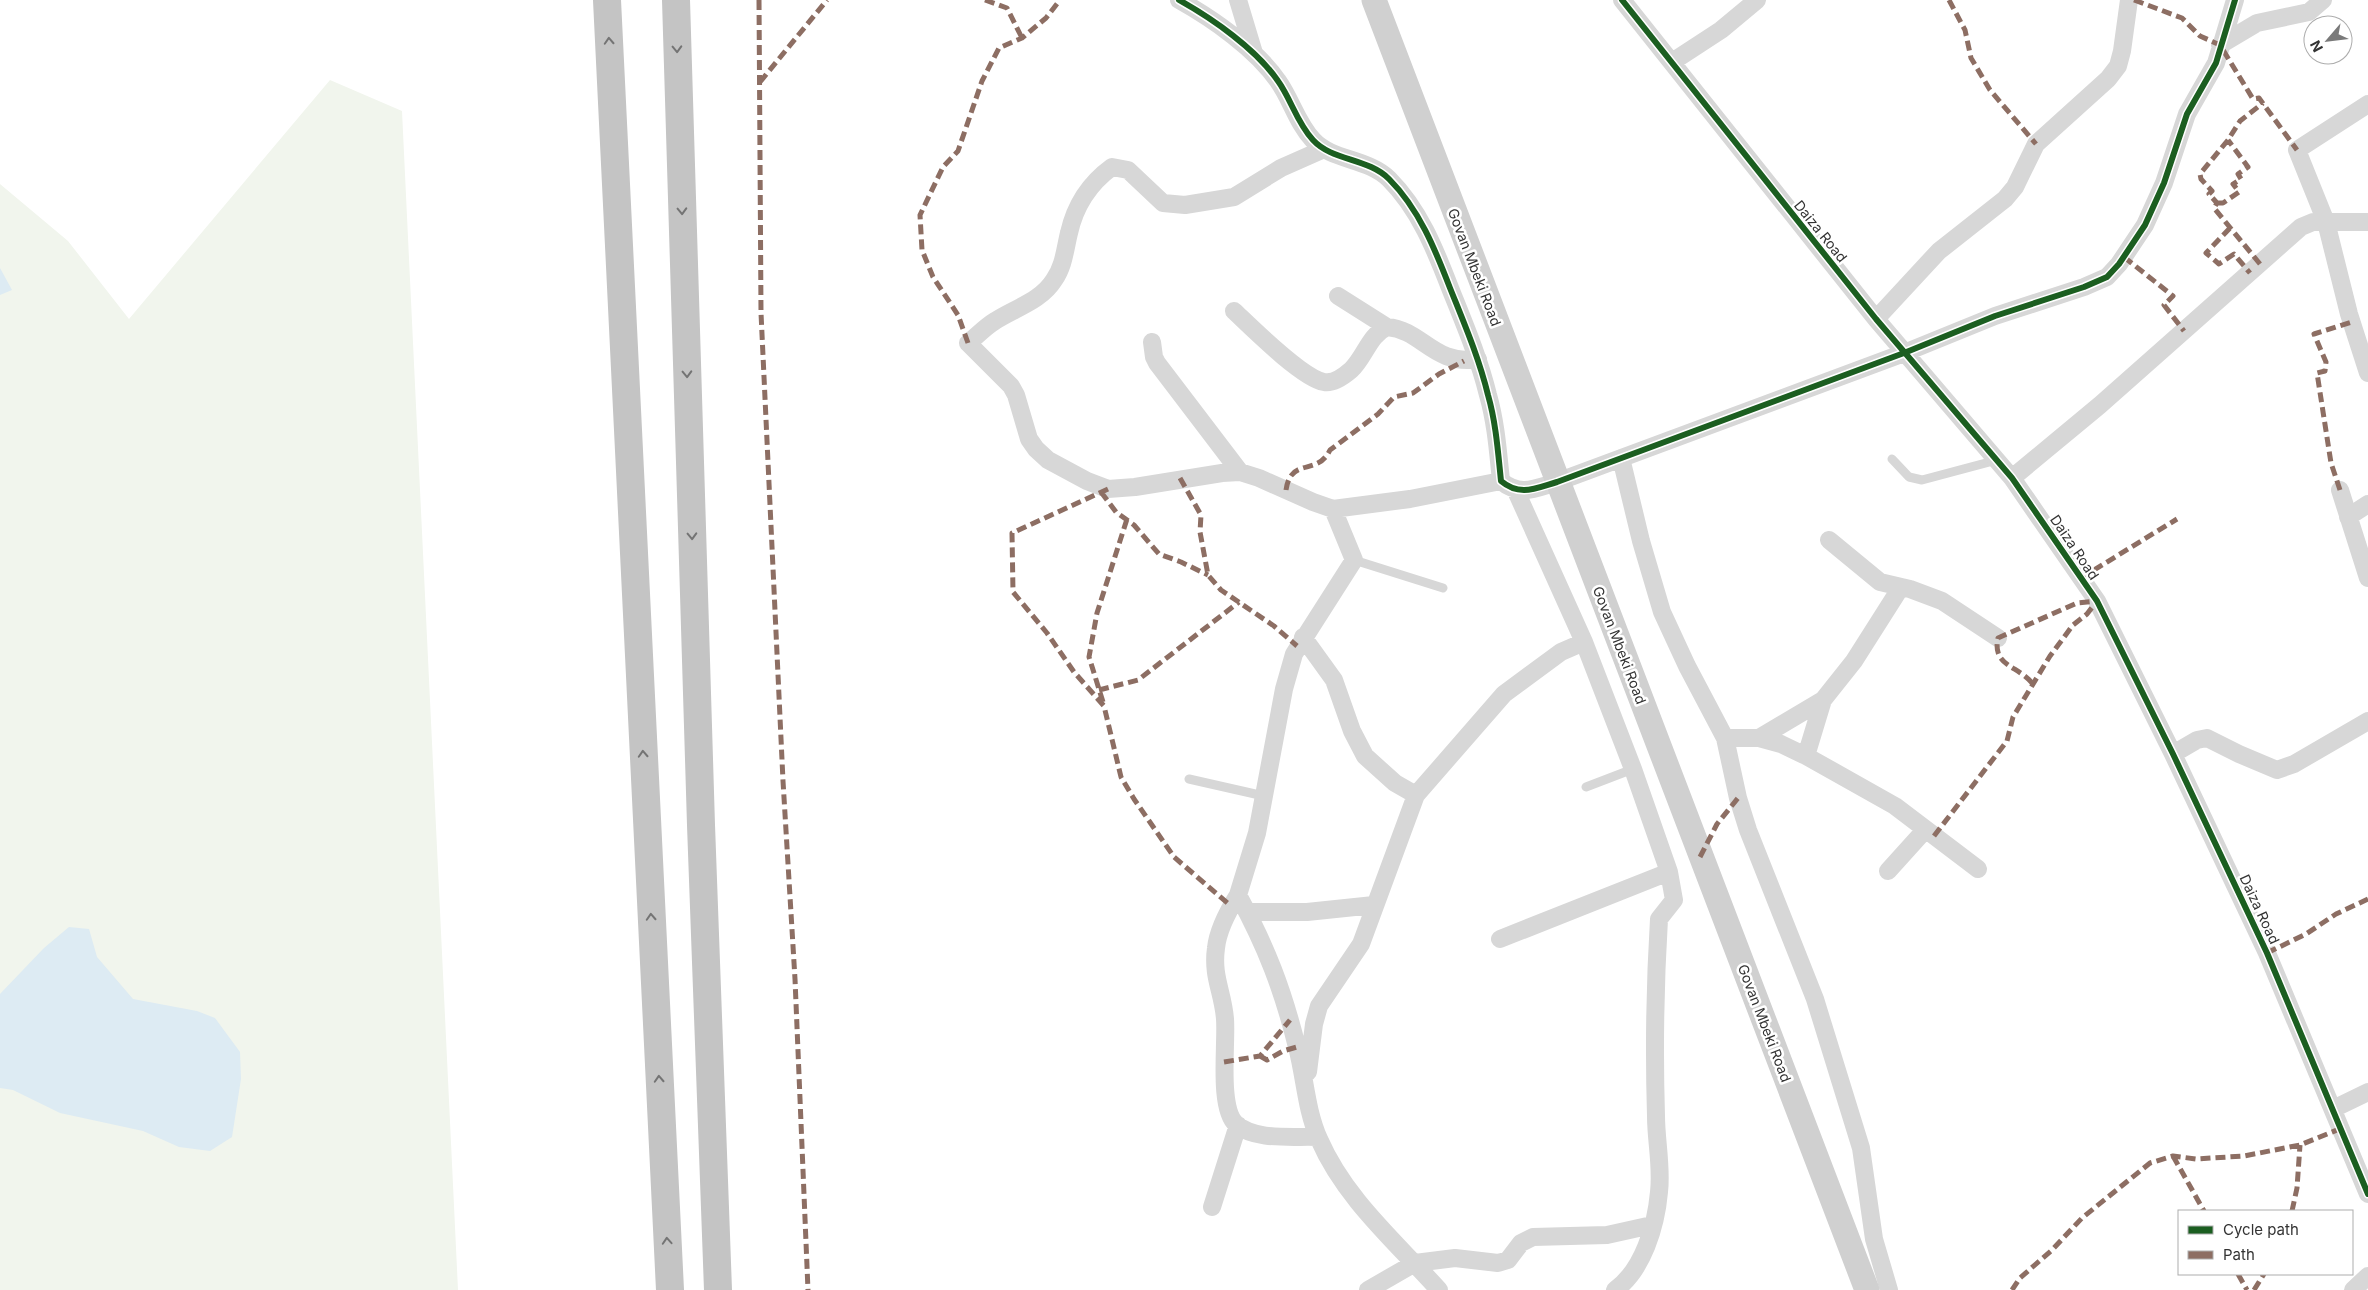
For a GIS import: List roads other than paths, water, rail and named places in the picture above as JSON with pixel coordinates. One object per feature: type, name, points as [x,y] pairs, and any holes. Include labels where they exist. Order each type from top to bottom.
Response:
[{"type":"highway","points":[[607,0],[670,1290]]},
{"type":"highway","points":[[676,0],[701,825],[718,1290]]},
{"type":"main road","name":"Govan Mbeki Road","points":[[1374,0],[1867,1290]]},
{"type":"street","points":[[1179,0],[1254,53],[1279,82],[1308,134],[1324,149],[1376,168],[1403,195],[1416,214],[1437,256],[1478,359],[1509,486],[1584,642],[1633,770],[1669,872],[1674,900],[1660,914],[1658,923],[1656,1117],[1660,1182],[1658,1202],[1652,1225],[1635,1270],[1615,1290]]},
{"type":"street","points":[[1238,0],[1254,53]]},
{"type":"street","name":"Daiza Road","points":[[1622,0],[1876,319],[2012,478],[2096,601],[2173,754],[2266,953],[2334,1109],[2368,1194]]},
{"type":"street","points":[[1672,62],[1721,30],[1757,0]]},
{"type":"street","points":[[1876,319],[1939,251],[2005,199],[2015,187],[2036,144],[2108,79],[2118,66],[2130,0]]},
{"type":"street","points":[[1324,149],[1280,168],[1234,198],[1185,205],[1162,203],[1128,170],[1112,167],[1096,179],[1083,198],[1069,231],[1062,263],[1050,287],[1027,304],[994,322],[968,343],[1016,395],[1029,439],[1036,449],[1048,460],[1087,481],[1108,489],[1119,489],[1180,478],[1240,472],[1333,509],[1509,486],[1527,491],[1557,482],[1904,353],[1995,316],[2091,285],[2107,277],[2119,264],[2145,224],[2164,182],[2187,114],[2216,63],[2235,0]]},
{"type":"street","points":[[2220,45],[2257,24],[2309,12],[2323,0]]},
{"type":"street","points":[[2368,104],[2297,150],[2326,222],[2349,314],[2368,373]]},
{"type":"street","points":[[2012,478],[2100,405],[2296,231],[2313,222],[2368,222]]},
{"type":"street","points":[[1338,296],[1388,326],[1405,332],[1447,358],[1464,361],[1478,359]]},
{"type":"street","points":[[1234,312],[1303,371],[1325,382],[1335,381],[1351,370],[1376,334],[1388,326]]},
{"type":"street","points":[[1152,342],[1154,357],[1157,363],[1240,472]]},
{"type":"street","points":[[1621,458],[1640,541],[1662,612],[1686,666],[1725,738],[1738,798],[1748,830],[1815,999],[1861,1148],[1874,1239],[1888,1290]]},
{"type":"street","points":[[2340,490],[2368,578]]},
{"type":"street","points":[[2348,517],[2368,504]]},
{"type":"street","points":[[1318,1137],[1257,1133],[1238,1125],[1231,1115],[1225,1083],[1226,1020],[1215,969],[1219,932],[1238,895],[1257,833],[1284,689],[1294,654],[1303,637],[1354,560],[1333,509]]},
{"type":"street","points":[[1829,540],[1872,578],[1942,601],[1998,638]]},
{"type":"street","points":[[1759,738],[1823,700],[1854,661],[1901,587]]},
{"type":"street","points":[[1303,637],[1334,680],[1352,731],[1365,756],[1395,783],[1416,795]]},
{"type":"street","points":[[1439,1290],[1385,1234],[1335,1172],[1318,1137],[1308,1102],[1307,1088],[1314,1024],[1319,1006],[1357,951],[1416,795],[1504,694],[1554,656],[1584,642]]},
{"type":"street","points":[[1806,756],[1823,700]]},
{"type":"street","points":[[2173,754],[2197,740],[2207,738],[2238,754],[2277,770],[2294,764],[2368,720]]},
{"type":"street","points":[[1725,738],[1759,738],[1806,756],[1872,791],[1978,869]]},
{"type":"street","points":[[1888,871],[1925,830]]},
{"type":"street","points":[[1500,939],[1669,872]]},
{"type":"street","points":[[1238,895],[1278,978],[1307,1088]]},
{"type":"street","points":[[1247,912],[1307,912],[1374,905]]},
{"type":"street","points":[[2334,1109],[2368,1092]]},
{"type":"street","points":[[1212,1207],[1238,1125]]},
{"type":"street","points":[[1368,1290],[1415,1263],[1455,1258],[1498,1263],[1508,1260],[1521,1243],[1533,1237],[1607,1235],[1652,1225]]},
{"type":"street","points":[[2353,1290],[2368,1276]]},
{"type":"lane","points":[[1892,459],[1909,477],[1922,480],[1997,460]]},
{"type":"lane","points":[[1354,560],[1442,588]]},
{"type":"lane","points":[[1586,787],[1633,770]]},
{"type":"lane","points":[[1189,779],[1264,796]]}]
